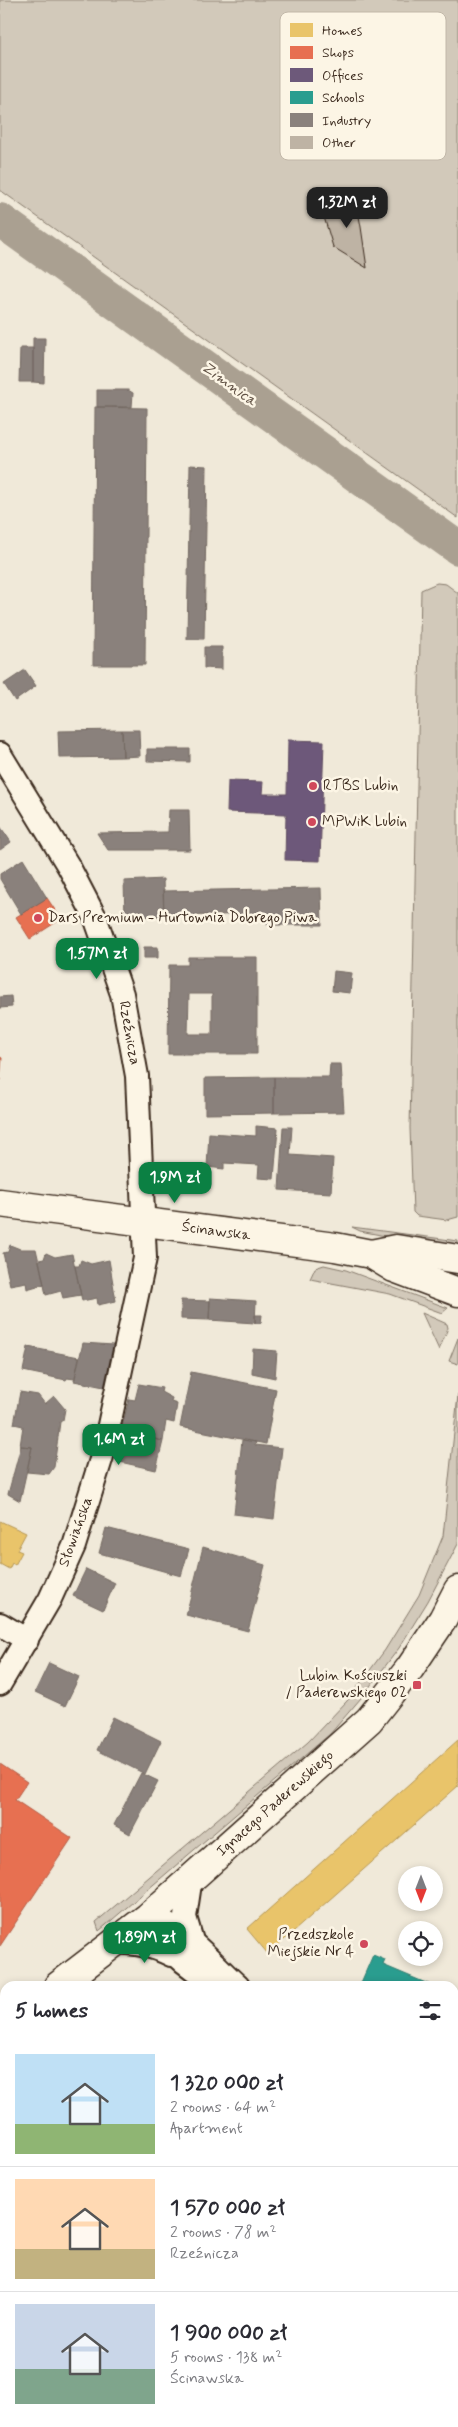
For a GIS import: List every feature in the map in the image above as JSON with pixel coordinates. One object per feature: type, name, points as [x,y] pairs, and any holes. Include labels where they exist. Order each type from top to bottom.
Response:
[{"type":"street","name":"Rzeźnicza","points":[[0,754],[69,867],[95,917],[122,994],[137,1076],[142,1221]]},
{"type":"street","name":"Ścinawska","points":[[0,1203],[335,1247],[371,1254],[394,1268],[458,1292]]},
{"type":"street","name":"Słowiańska","points":[[0,1684],[50,1599],[74,1546],[103,1453],[145,1258],[142,1221]]},
{"type":"street","name":"Ścinawska","points":[[371,1254],[396,1249],[458,1259]]},
{"type":"street","name":"Ignacego Paderewskiego","points":[[64,1981],[148,1917],[369,1720],[410,1668],[443,1619],[458,1590]]},
{"type":"street","points":[[0,1624],[27,1640]]},
{"type":"street","points":[[187,1951],[185,1917],[190,1878]]},
{"type":"street","points":[[148,1917],[161,1942],[187,1951],[231,1981]]},
{"type":"street","points":[[113,1942],[187,1951],[215,1981]]},
{"type":"shaded area","points":[[0,0],[458,0],[458,518],[0,190]]},
{"type":"shaded area","points":[[437,583],[446,584],[458,593],[458,1217],[447,1220],[417,1216],[413,1212],[410,1128],[421,590]]},
{"type":"shaded area","points":[[352,1227],[458,1241],[458,1250],[360,1231]]},
{"type":"shaded area","points":[[324,1265],[346,1270],[448,1308],[442,1313],[390,1294],[310,1279],[315,1268]]},
{"type":"shaded area","points":[[422,1313],[447,1324],[448,1328],[439,1350]]},
{"type":"shaded area","points":[[458,1338],[458,1364],[449,1361]]},
{"type":"shaded area","points":[[458,1395],[458,1544],[428,1601],[399,1648],[361,1698],[330,1734],[99,1931],[96,1922],[308,1742],[347,1701],[385,1650],[419,1595],[443,1536]]},
{"type":"building: Homes","points":[[0,1521],[26,1533],[17,1550],[22,1552],[15,1565],[12,1563],[9,1569],[0,1564]]},
{"type":"building: Homes","points":[[458,1740],[458,1786],[268,1954],[247,1929]]},
{"type":"building: Shops","name":"Dars Premium - Hurtownia Dobrego Piwa","points":[[47,898],[61,919],[30,939],[16,917]]},
{"type":"building: Shops","points":[[0,1057],[2,1058],[0,1080]]},
{"type":"building: Shops","points":[[0,1764],[27,1782],[15,1800],[72,1838],[0,1946]]},
{"type":"building: Offices","points":[[288,740],[324,741],[320,861],[285,860],[286,814],[227,812],[228,781],[263,782],[262,794],[287,794]]},
{"type":"building: Schools","points":[[373,1955],[385,1960],[383,1965],[421,1981],[362,1981]]},
{"type":"building: Industry","points":[[33,338],[45,338],[44,383],[33,382]]},
{"type":"building: Industry","points":[[20,348],[33,348],[33,382],[19,382]]},
{"type":"building: Industry","points":[[97,390],[128,390],[133,393],[132,407],[97,407]]},
{"type":"building: Industry","points":[[95,407],[147,408],[145,665],[93,665]]},
{"type":"building: Industry","points":[[190,465],[207,466],[204,639],[187,639]]},
{"type":"building: Industry","points":[[204,647],[222,647],[222,669],[204,668]]},
{"type":"building: Industry","points":[[25,670],[36,686],[15,701],[4,684]]},
{"type":"building: Industry","points":[[122,730],[123,757],[59,758],[58,731]]},
{"type":"building: Industry","points":[[122,730],[139,730],[140,756],[123,757]]},
{"type":"building: Industry","points":[[147,749],[190,749],[190,762],[147,761]]},
{"type":"building: Industry","points":[[169,810],[189,810],[190,850],[108,850],[97,833],[168,832]]},
{"type":"building: Industry","points":[[0,826],[11,842],[0,850]]},
{"type":"building: Industry","points":[[23,859],[47,898],[21,914],[0,879],[0,874]]},
{"type":"building: Industry","points":[[163,879],[164,916],[125,917],[124,881]]},
{"type":"building: Industry","points":[[321,888],[322,925],[267,925],[266,914],[164,916],[163,891]]},
{"type":"building: Industry","points":[[144,947],[158,947],[158,958],[144,958]]},
{"type":"building: Industry","points":[[188,957],[257,957],[257,1054],[168,1054],[169,965],[188,965]],"holes":[[[189,994],[212,994],[212,1034],[188,1034]]]},
{"type":"building: Industry","points":[[334,971],[352,973],[350,993],[332,991]]},
{"type":"building: Industry","points":[[11,996],[12,1007],[0,1008],[0,997]]},
{"type":"building: Industry","points":[[330,1064],[341,1064],[344,1112],[274,1113],[274,1077],[329,1077]]},
{"type":"building: Industry","points":[[274,1077],[274,1113],[205,1114],[205,1078]]},
{"type":"building: Industry","points":[[256,1126],[278,1128],[274,1179],[258,1178],[259,1165],[224,1163],[224,1169],[207,1167],[209,1133],[256,1136]]},
{"type":"building: Industry","points":[[283,1127],[292,1127],[290,1155],[333,1158],[331,1193],[279,1190]]},
{"type":"building: Industry","points":[[10,1245],[20,1249],[36,1249],[44,1284],[27,1289],[26,1282],[10,1285],[3,1253],[8,1252]]},
{"type":"building: Industry","points":[[46,1253],[55,1257],[72,1254],[81,1295],[63,1298],[61,1291],[46,1295],[39,1260],[44,1259]]},
{"type":"building: Industry","points":[[81,1260],[91,1264],[109,1260],[116,1301],[98,1305],[97,1298],[82,1301],[75,1266],[79,1266]]},
{"type":"building: Industry","points":[[210,1298],[256,1301],[255,1323],[209,1320]]},
{"type":"building: Industry","points":[[181,1300],[210,1301],[209,1320],[181,1319]]},
{"type":"building: Industry","points":[[255,1315],[262,1315],[261,1323],[255,1323]]},
{"type":"building: Industry","points":[[83,1343],[113,1345],[104,1387],[74,1381]]},
{"type":"building: Industry","points":[[28,1347],[79,1357],[75,1379],[67,1378],[66,1380],[23,1371]]},
{"type":"building: Industry","points":[[253,1349],[277,1351],[275,1378],[252,1373]]},
{"type":"building: Industry","points":[[191,1372],[276,1389],[266,1444],[180,1427]]},
{"type":"building: Industry","points":[[139,1384],[162,1388],[161,1392],[172,1398],[171,1402],[177,1404],[174,1423],[166,1421],[163,1441],[121,1431],[129,1399],[135,1400]]},
{"type":"building: Industry","points":[[20,1392],[38,1395],[45,1404],[54,1396],[65,1409],[63,1420],[60,1422],[54,1467],[49,1474],[27,1472],[32,1447],[20,1446],[23,1426],[14,1424]]},
{"type":"building: Industry","points":[[121,1431],[163,1441],[156,1470],[120,1462],[121,1454],[116,1453]]},
{"type":"building: Industry","points":[[242,1440],[256,1442],[255,1445],[282,1448],[274,1519],[234,1514]]},
{"type":"building: Industry","points":[[21,1446],[32,1447],[20,1501],[8,1494]]},
{"type":"building: Industry","points":[[106,1528],[189,1549],[181,1576],[99,1553]]},
{"type":"building: Industry","points":[[203,1547],[265,1565],[248,1631],[186,1615]]},
{"type":"building: Industry","points":[[86,1569],[115,1583],[103,1610],[73,1596]]},
{"type":"building: Industry","points":[[49,1663],[79,1677],[65,1706],[35,1692]]},
{"type":"building: Industry","points":[[113,1717],[161,1741],[145,1774],[97,1750]]},
{"type":"building: Industry","points":[[141,1773],[158,1781],[130,1834],[114,1825]]},
{"type":"building: Other","points":[[355,195],[367,268],[333,247],[324,217],[333,215],[330,199]]},
{"type":"waterway","name":"Zimnica","points":[[0,220],[458,548]]},
{"type":"place","name":"RTBS Lubin","points":[[313,786]]},
{"type":"place","name":"MPWiK Lubin","points":[[312,822]]},
{"type":"place","name":"Dars Premium - Hurtownia Dobrego Piwa","points":[[38,918]]},
{"type":"place","name":"Lubin Kościuszki / Paderewskiego 02","points":[[417,1685]]},
{"type":"place","name":"Przedszkole Miejskie Nr 4","points":[[364,1944]]}]
